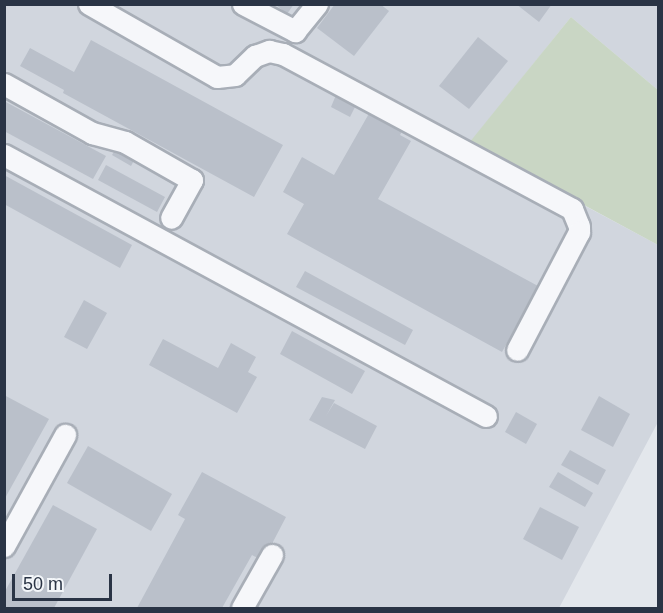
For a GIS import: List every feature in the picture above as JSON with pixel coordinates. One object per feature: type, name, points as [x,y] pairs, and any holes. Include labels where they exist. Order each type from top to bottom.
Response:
[{"type":"lane","points":[[89,4],[217,77],[235,75],[255,56],[269,51],[283,54],[572,209],[579,232],[517,350]]},
{"type":"lane","points":[[243,4],[295,31],[317,4]]},
{"type":"lane","points":[[4,84],[92,133],[125,142],[192,180],[171,218]]},
{"type":"lane","points":[[4,155],[486,416]]},
{"type":"lane","points":[[4,546],[65,435]]},
{"type":"lane","points":[[242,609],[272,555]]},
{"type":"shaded area","points":[[4,5],[658,5],[658,90],[571,17],[469,144],[658,245],[658,422],[559,608],[5,608]]},
{"type":"green space","points":[[571,17],[658,90],[658,245],[469,143]]},
{"type":"building","points":[[275,4],[294,4],[287,14]]},
{"type":"building","points":[[335,4],[380,4],[389,11],[354,56],[317,28]]},
{"type":"building","points":[[516,4],[552,4],[539,22]]},
{"type":"building","points":[[478,37],[508,61],[469,109],[439,86]]},
{"type":"building","points":[[91,40],[283,145],[254,197],[63,93],[64,90],[20,66],[30,48],[74,72]]},
{"type":"building","points":[[336,95],[356,105],[350,117],[331,107]]},
{"type":"building","points":[[4,101],[106,156],[93,179],[4,131]]},
{"type":"building","points":[[371,110],[403,129],[400,135],[411,141],[378,199],[538,286],[502,352],[287,234],[304,204],[283,192],[302,157],[334,175]]},
{"type":"building","points":[[119,144],[137,155],[131,166],[112,155]]},
{"type":"building","points":[[106,165],[165,197],[157,212],[98,180]]},
{"type":"building","points":[[163,167],[179,176],[175,185],[158,176]]},
{"type":"building","points":[[4,175],[132,245],[120,268],[4,204]]},
{"type":"building","points":[[305,271],[413,330],[405,345],[296,287]]},
{"type":"building","points":[[84,300],[107,313],[87,349],[64,337]]},
{"type":"building","points":[[292,331],[365,371],[352,394],[280,354]]},
{"type":"building","points":[[163,339],[218,368],[231,343],[256,357],[248,372],[257,377],[237,413],[149,365]]},
{"type":"building","points":[[4,395],[49,419],[4,500]]},
{"type":"building","points":[[599,396],[630,414],[613,447],[581,430]]},
{"type":"building","points":[[322,397],[335,400],[326,416],[334,403],[377,426],[365,449],[309,420]]},
{"type":"building","points":[[516,412],[537,424],[526,444],[505,432]]},
{"type":"building","points":[[88,446],[172,494],[151,531],[67,483]]},
{"type":"building","points":[[570,450],[606,470],[598,485],[561,465]]},
{"type":"building","points":[[202,472],[286,517],[263,561],[252,555],[222,608],[137,608],[185,519],[178,515]]},
{"type":"building","points":[[558,472],[593,493],[585,507],[549,487]]},
{"type":"building","points":[[53,505],[97,529],[54,608],[4,608],[4,593]]},
{"type":"building","points":[[540,507],[579,527],[562,560],[523,539]]}]
